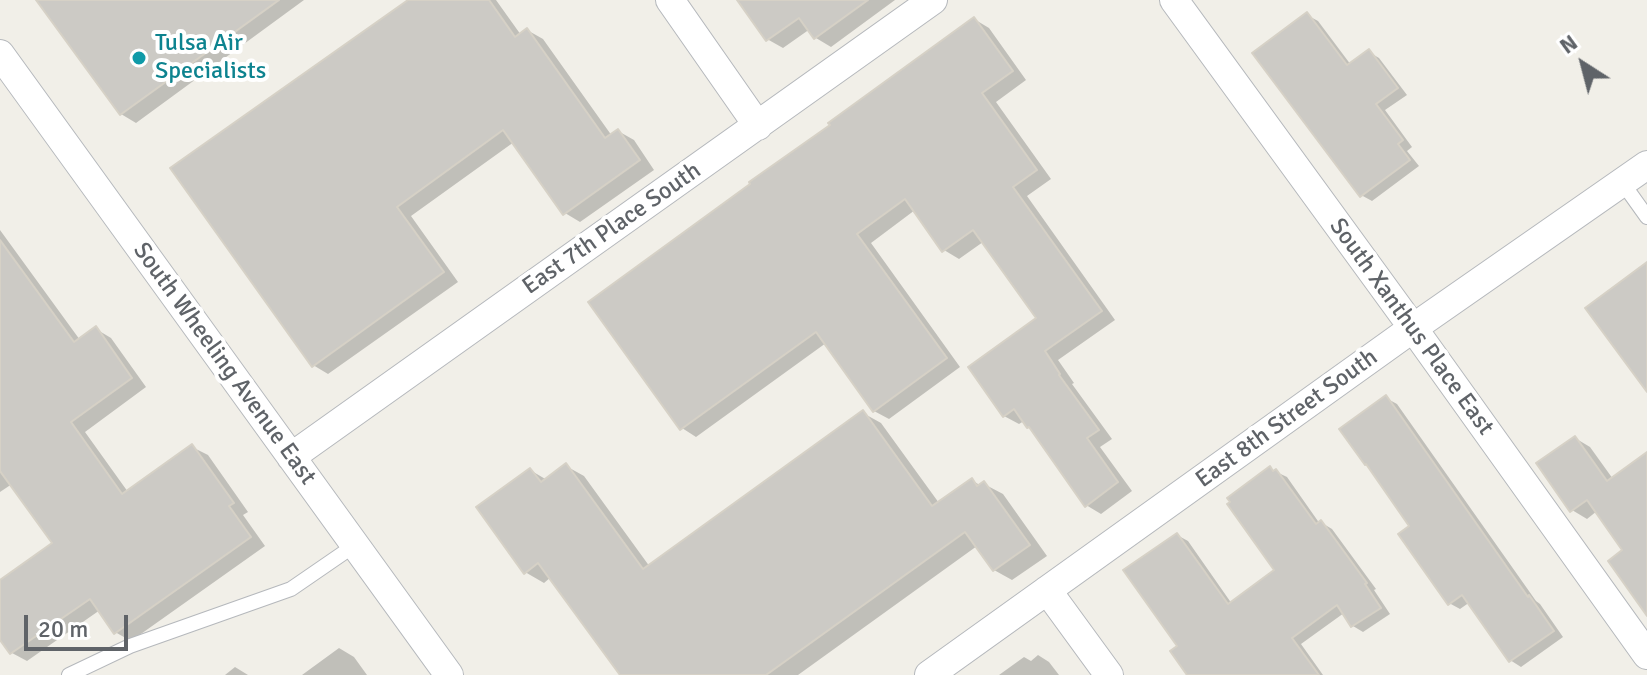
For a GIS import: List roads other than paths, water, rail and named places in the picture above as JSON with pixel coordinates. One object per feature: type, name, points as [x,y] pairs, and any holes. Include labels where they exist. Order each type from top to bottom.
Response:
[{"type":"street","points":[[670,0],[758,126]]},
{"type":"street","name":"East 7th Place South","points":[[291,457],[933,0]]},
{"type":"street","name":"South Xanthus Place East","points":[[1174,0],[1647,655]]},
{"type":"street","name":"South Wheeling Avenue East","points":[[0,54],[449,675]]},
{"type":"street","name":"East 8th Street South","points":[[929,675],[1413,328],[1647,165]]},
{"type":"street","points":[[1047,590],[1109,675]]},
{"type":"lane","points":[[1622,182],[1647,217]]},
{"type":"lane","points":[[69,675],[130,646],[291,589],[355,545]]},
{"type":"place","name":"Tulsa Air Specialists","points":[[139,58]]}]
